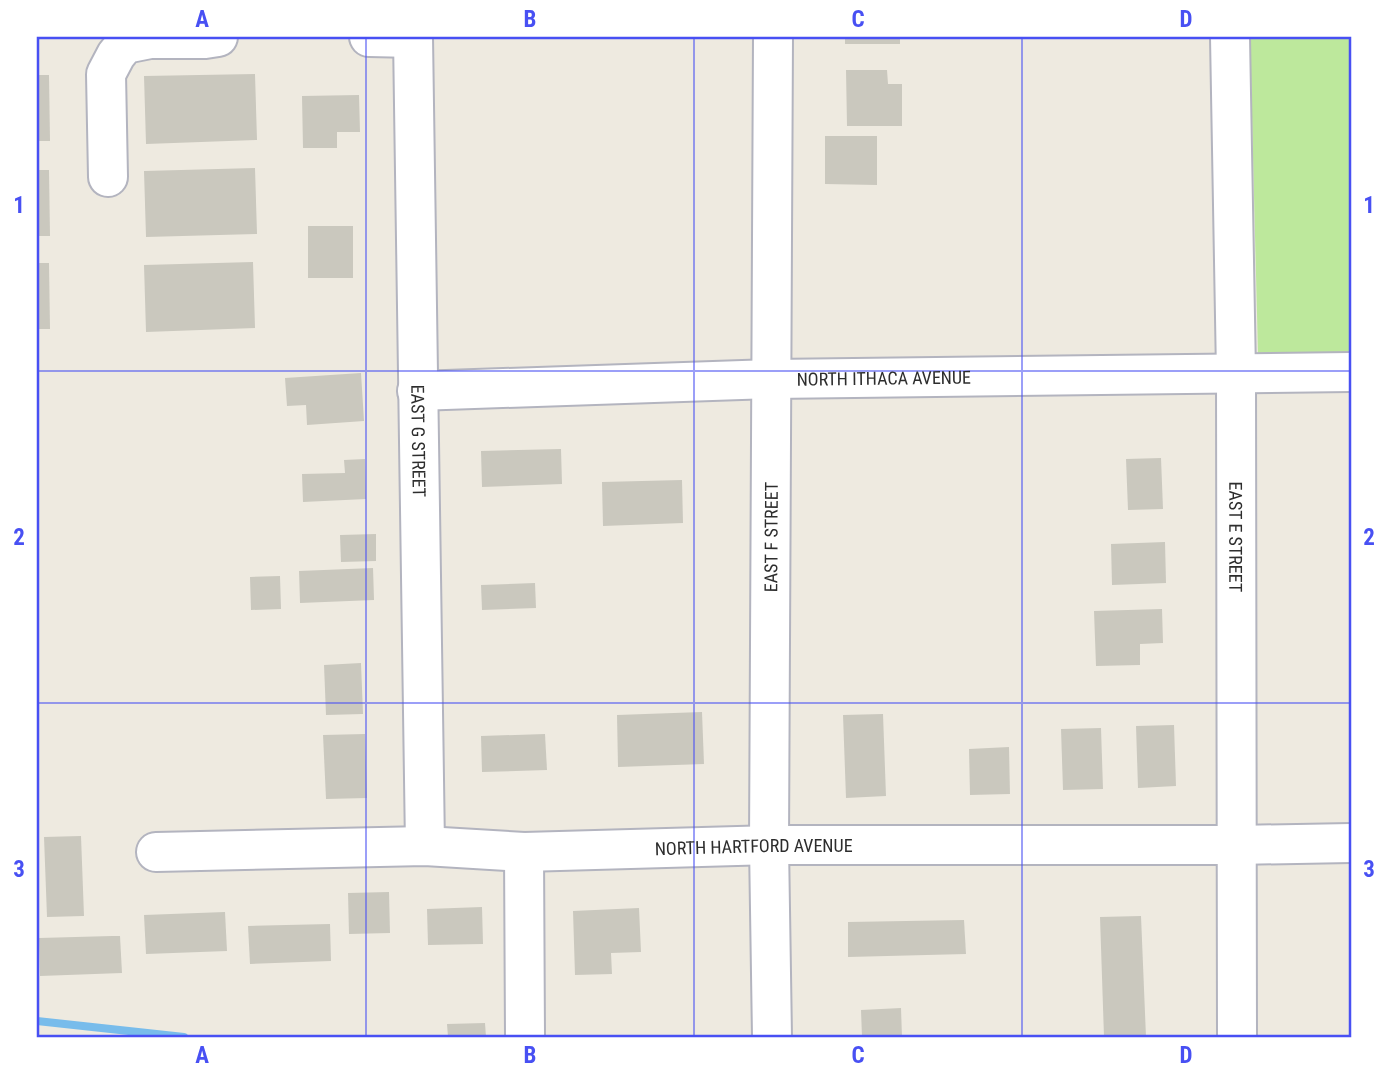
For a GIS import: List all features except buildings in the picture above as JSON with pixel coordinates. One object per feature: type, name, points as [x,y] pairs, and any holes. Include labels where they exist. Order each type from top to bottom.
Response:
[{"type":"street","points":[[108,177],[106,74],[116,55],[125,44],[150,39],[218,37]]},
{"type":"street","points":[[369,37],[413,38]]},
{"type":"street","name":"EAST F STREET","points":[[772,1037],[769,845],[773,37]]},
{"type":"street","name":"EAST E STREET","points":[[1230,37],[1236,373],[1237,1037]]},
{"type":"street","name":"EAST G STREET","points":[[413,38],[425,846]]},
{"type":"street","name":"NORTH ITHACA AVENUE","points":[[417,391],[772,379],[1351,372]]},
{"type":"street","name":"NORTH HARTFORD AVENUE","points":[[156,852],[425,846],[523,852],[769,845],[1351,843]]},
{"type":"street","points":[[523,852],[525,1037]]},
{"type":"green space","points":[[1250,37],[1351,37],[1351,352],[1258,353]]},
{"type":"waterway","points":[[37,1021],[184,1037]]}]
